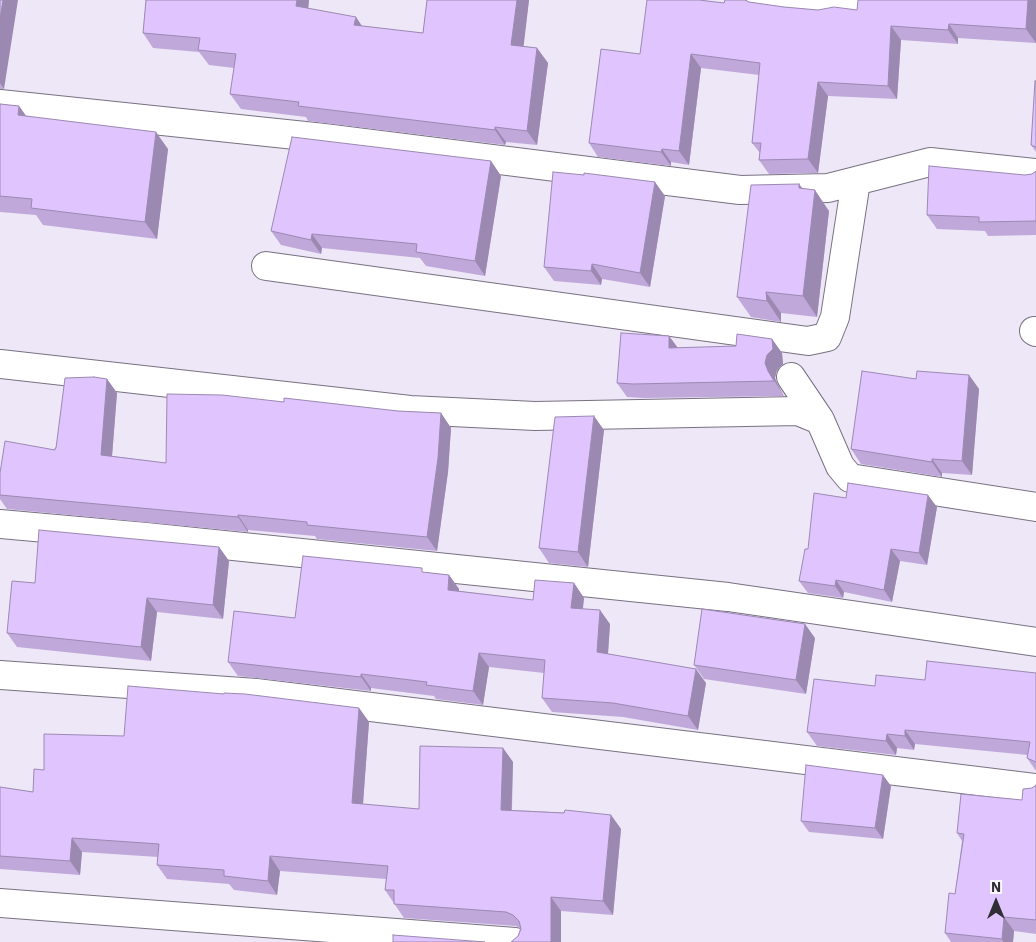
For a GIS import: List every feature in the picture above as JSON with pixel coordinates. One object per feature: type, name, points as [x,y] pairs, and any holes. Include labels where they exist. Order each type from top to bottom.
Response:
[{"type":"street","points":[[761,0],[829,8],[852,0]]},
{"type":"street","points":[[0,104],[324,138],[740,190],[828,188],[930,162],[1036,173]]},
{"type":"street","points":[[266,266],[808,341],[827,337],[835,317],[856,180]]},
{"type":"street","points":[[0,364],[410,410],[535,416],[798,411],[820,420]]},
{"type":"street","points":[[791,377],[820,420],[840,466],[850,478],[1036,507]]},
{"type":"street","points":[[0,524],[146,537],[728,597],[1036,642]]},
{"type":"street","points":[[0,675],[256,693],[1036,788]]},
{"type":"street","points":[[0,903],[515,942]]},
{"type":"building","points":[[0,0],[3,0],[0,19]]},
{"type":"building","points":[[146,0],[297,0],[296,6],[356,17],[354,25],[423,33],[427,0],[517,0],[511,45],[537,48],[527,131],[495,127],[495,130],[298,106],[299,102],[230,94],[236,54],[198,50],[200,38],[143,33]]},
{"type":"building","points":[[647,0],[699,0],[724,3],[725,0],[745,0],[784,7],[818,10],[834,7],[857,10],[858,0],[1028,0],[1026,29],[949,24],[948,30],[891,26],[888,86],[818,82],[808,159],[759,160],[761,143],[752,143],[760,63],[691,54],[679,151],[662,149],[661,152],[589,143],[601,49],[640,54]]},
{"type":"building","points":[[1036,81],[1036,147],[1031,145]]},
{"type":"building","points":[[0,104],[19,106],[18,115],[156,132],[145,222],[31,208],[32,199],[0,196]]},
{"type":"building","points":[[292,137],[491,161],[475,261],[416,252],[417,244],[312,234],[311,240],[271,231]]},
{"type":"building","points":[[929,166],[1025,175],[1036,171],[1036,221],[979,222],[979,217],[927,215]]},
{"type":"building","points":[[553,172],[584,175],[584,173],[655,182],[640,273],[592,264],[591,271],[544,267]]},
{"type":"building","points":[[799,184],[799,188],[815,190],[803,296],[766,292],[767,301],[737,297],[751,185]]},
{"type":"building","points":[[621,333],[669,336],[669,348],[736,346],[737,334],[772,339],[773,349],[767,355],[765,363],[774,381],[617,383]]},
{"type":"building","points":[[862,371],[916,379],[917,371],[969,375],[962,461],[932,459],[932,462],[851,449]]},
{"type":"building","points":[[94,377],[107,379],[101,455],[166,463],[167,394],[222,395],[284,402],[284,398],[398,411],[441,413],[438,458],[427,537],[307,525],[307,522],[238,515],[238,517],[0,495],[0,473],[5,441],[55,450],[65,378]]},
{"type":"building","points":[[594,416],[578,552],[539,548],[555,417]]},
{"type":"building","points":[[848,483],[928,495],[919,553],[891,549],[884,590],[836,580],[835,586],[799,581],[805,549],[808,549],[814,493],[846,498]]},
{"type":"building","points":[[39,530],[219,547],[213,605],[147,598],[141,647],[7,633],[12,581],[35,583]]},
{"type":"building","points":[[303,556],[422,568],[422,572],[449,575],[448,590],[533,600],[535,580],[574,583],[571,608],[600,610],[597,652],[696,669],[688,716],[613,703],[542,698],[545,660],[479,653],[473,691],[426,685],[427,682],[361,674],[361,677],[228,662],[234,611],[295,618]]},
{"type":"building","points":[[702,609],[805,624],[796,680],[694,665]]},
{"type":"building","points":[[927,661],[1036,673],[1036,762],[1027,758],[1030,742],[905,730],[905,736],[887,734],[886,741],[807,732],[814,679],[875,686],[876,675],[925,680]]},
{"type":"building","points":[[128,686],[245,694],[359,708],[352,803],[419,809],[420,746],[503,748],[501,810],[564,813],[565,810],[611,815],[603,901],[551,897],[551,942],[511,942],[518,936],[521,929],[519,921],[513,915],[506,912],[394,904],[394,890],[385,890],[388,866],[270,856],[268,881],[224,876],[224,870],[157,865],[159,844],[72,838],[70,861],[0,856],[0,787],[33,792],[34,769],[44,770],[44,734],[124,736]]},
{"type":"building","points":[[806,765],[883,775],[875,828],[801,821]]},
{"type":"building","points":[[1036,785],[1036,920],[1004,917],[1002,939],[945,933],[949,893],[955,894],[964,834],[957,833],[961,794],[1022,800],[1023,789],[1032,788]]},
{"type":"building","points":[[393,935],[485,942],[393,942]]}]
